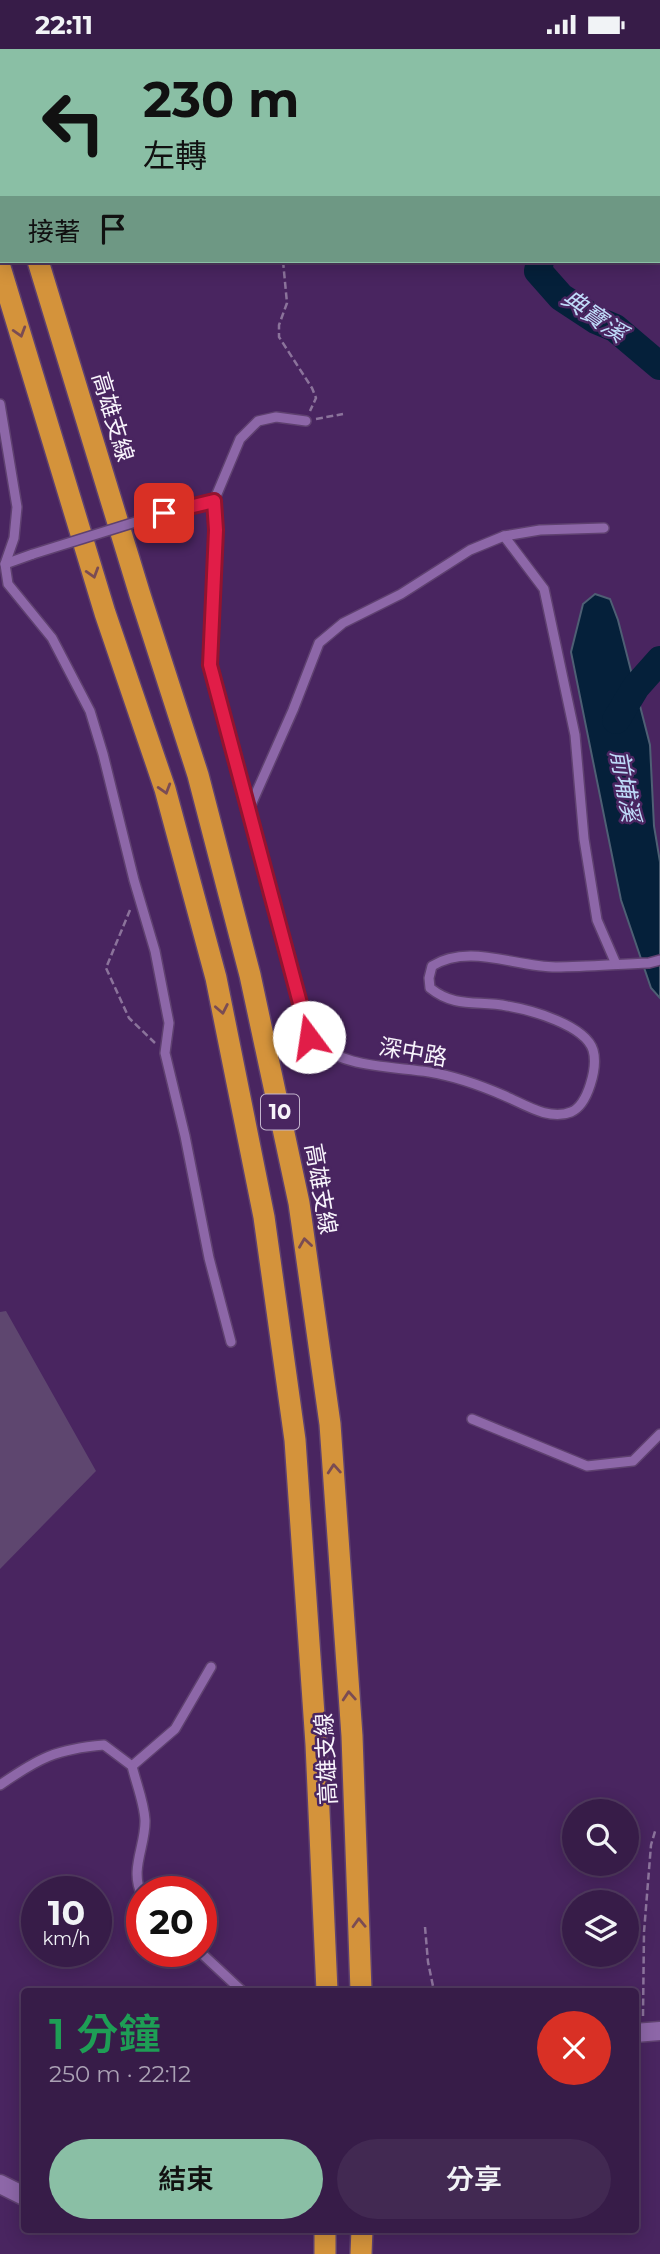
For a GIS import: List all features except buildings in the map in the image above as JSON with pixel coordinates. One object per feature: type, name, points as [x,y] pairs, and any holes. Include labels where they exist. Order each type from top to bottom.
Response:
[{"type":"highway","name":"高雄支線","points":[[39,263],[198,775],[250,975],[299,1203],[331,1424],[352,1736],[361,1988]]},
{"type":"highway","name":"高雄支線","points":[[0,267],[105,613],[165,789],[216,978],[264,1217],[295,1440],[316,1744],[327,1988]]},
{"type":"highway","points":[[325,2233],[325,2254]]},
{"type":"highway","points":[[361,2254],[362,2233]]},
{"type":"street","points":[[0,2184],[21,2194]]},
{"type":"lane","points":[[0,404],[17,507],[14,538],[5,564],[8,584],[52,638],[90,711],[103,754],[137,892],[155,951],[169,1023],[165,1053],[185,1136],[209,1258],[231,1342]]},
{"type":"lane","name":"深中路","points":[[306,421],[276,417],[258,421],[240,439],[214,501],[216,530],[210,665],[250,807],[309,1037],[321,1050],[384,1068],[431,1072],[500,1094],[549,1114],[570,1112],[578,1106],[589,1090],[594,1070],[594,1052],[587,1038],[568,1025],[505,1005],[465,1003],[439,995],[430,988],[432,966],[444,959],[463,955],[553,967],[660,960]]},
{"type":"lane","points":[[5,564],[190,505],[214,501]]},
{"type":"lane","points":[[250,807],[319,643],[342,623],[401,594],[470,550],[504,536],[540,530],[604,528]]},
{"type":"lane","points":[[504,536],[544,589],[575,734],[584,839],[597,919],[616,964]]},
{"type":"lane","points":[[472,1419],[587,1465],[633,1461],[660,1434]]},
{"type":"lane","points":[[132,1766],[175,1729],[211,1667]]},
{"type":"lane","points":[[0,1785],[33,1762],[72,1748],[104,1745],[132,1766],[145,1821],[138,1856],[137,1876]]},
{"type":"lane","points":[[216,1967],[239,1988]]},
{"type":"path","points":[[283,263],[287,303],[279,325],[279,337],[308,380],[316,398],[306,421]]},
{"type":"path","points":[[306,421],[343,414]]},
{"type":"path","points":[[137,892],[106,968],[129,1019],[165,1053]]},
{"type":"path","points":[[646,2032],[644,1932],[651,1845],[656,1828]]},
{"type":"path","points":[[425,1927],[433,1988]]},
{"type":"shaded area","points":[[6,1311],[96,1471],[0,1569],[0,1312]]},
{"type":"water","points":[[595,594],[610,599],[618,620],[650,745],[654,826],[660,862],[660,998],[651,988],[621,900],[571,652],[583,604]]},
{"type":"waterway","name":"典寶溪","points":[[540,263],[538,271],[561,297],[596,320],[615,328],[660,366]]},
{"type":"waterway","name":"前埔溪","points":[[616,720],[636,687],[660,660]]},
{"type":"route","points":[[164,513],[214,501],[216,530],[210,665],[250,807],[309,1037]]}]
